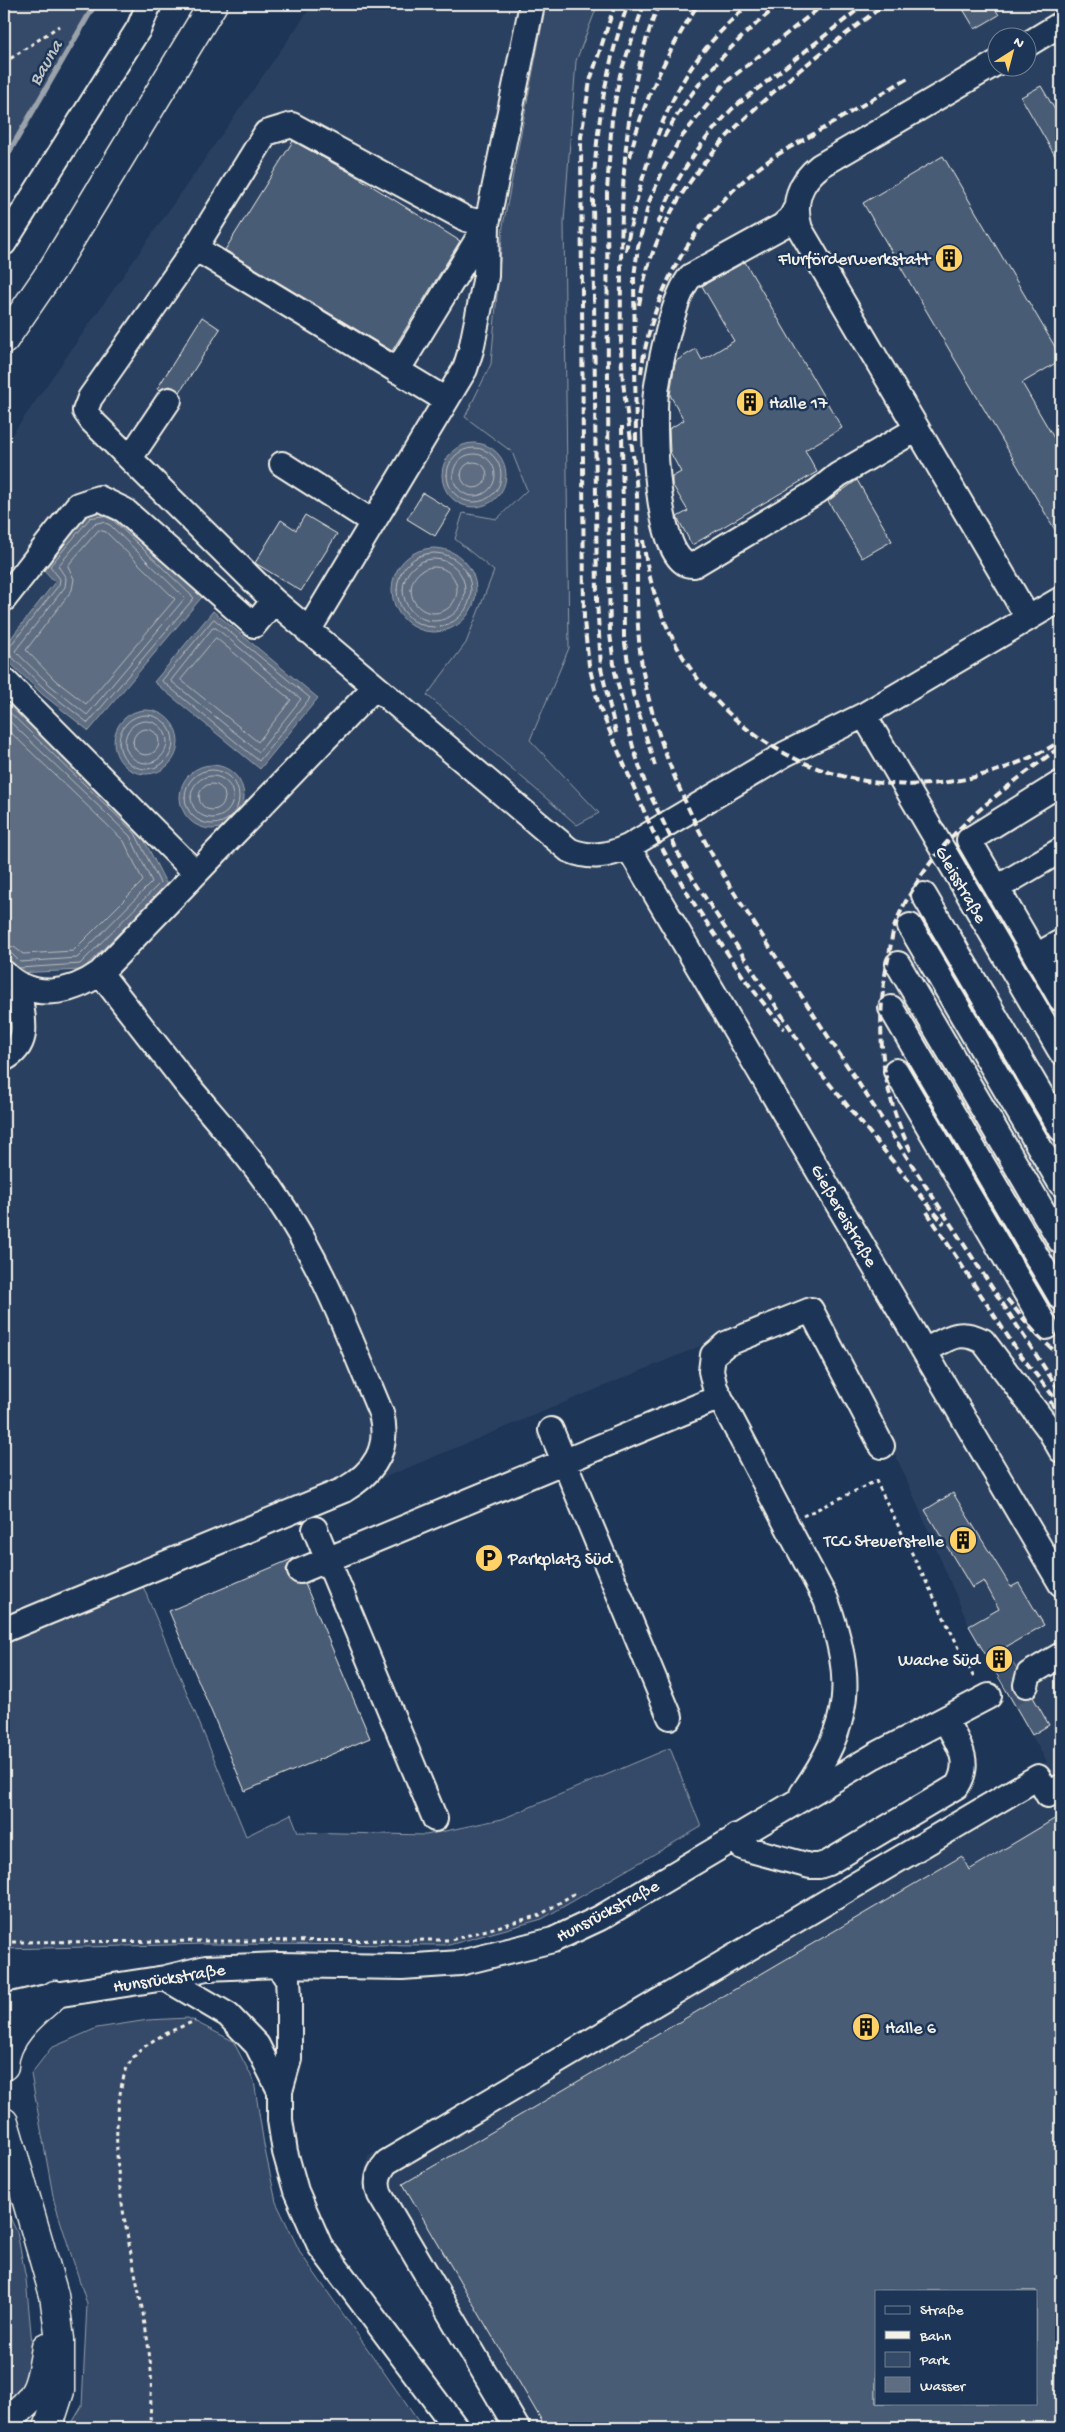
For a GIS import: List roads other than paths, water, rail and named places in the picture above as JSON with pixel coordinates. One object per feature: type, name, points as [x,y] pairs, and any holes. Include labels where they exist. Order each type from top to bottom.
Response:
[{"type":"main road","points":[[4,340],[52,270],[213,4]]},
{"type":"main road","points":[[4,2066],[8,2048],[14,2036],[34,2013],[55,1994]]},
{"type":"main road","points":[[4,2122],[54,2295],[60,2339],[60,2391],[48,2428]]},
{"type":"main road","points":[[4,2182],[16,2204],[42,2298],[46,2342],[41,2382],[21,2411],[4,2420]]},
{"type":"street","points":[[4,243],[139,28],[149,4]]},
{"type":"street","points":[[308,631],[465,369],[471,350],[486,276],[487,224],[532,4]]},
{"type":"street","points":[[1038,38],[1061,24]]},
{"type":"street","points":[[918,429],[838,475],[818,491],[694,564],[689,565],[681,560],[668,539],[663,517],[655,456],[656,393],[675,310],[687,280],[691,276],[782,226],[791,218],[796,208],[801,188],[812,172],[820,166],[988,68]]},
{"type":"street","points":[[487,224],[466,219],[292,125],[266,133],[195,248],[90,398],[85,411],[92,422],[274,601],[569,850],[580,855],[607,856],[628,846],[785,754],[864,715],[1028,618],[1059,605]]},
{"type":"street","points":[[796,208],[800,229],[1028,618]]},
{"type":"street","points":[[397,370],[487,224]]},
{"type":"street","points":[[195,248],[446,400]]},
{"type":"street","points":[[130,458],[169,400]]},
{"type":"street","points":[[282,464],[373,522]]},
{"type":"street","points":[[4,599],[78,505],[99,498],[124,510],[254,625],[274,601]]},
{"type":"street","points":[[4,680],[195,872]]},
{"type":"street","points":[[11,980],[29,990],[52,991],[73,988],[86,983],[100,973],[195,872],[375,687]]},
{"type":"street","name":"Gleisstraße","points":[[864,715],[1061,1052]]},
{"type":"street","points":[[1061,783],[969,840],[1061,999]]},
{"type":"street","name":"Gießereistraße","points":[[628,846],[1061,1584]]},
{"type":"street","points":[[997,888],[1061,850]]},
{"type":"street","points":[[924,895],[1061,1128],[955,1190]]},
{"type":"street","points":[[910,926],[1061,1184]]},
{"type":"street","points":[[1036,956],[1061,942]]},
{"type":"street","points":[[898,964],[1061,1242]]},
{"type":"street","points":[[4,1630],[358,1483],[380,1456],[384,1440],[385,1428],[381,1413],[331,1292],[310,1251],[279,1199],[238,1143],[185,1082],[100,973]]},
{"type":"street","points":[[4,1059],[13,1054],[23,1038],[11,980]]},
{"type":"street","points":[[891,1008],[1061,1298]]},
{"type":"street","points":[[896,1071],[955,1190],[1046,1327]]},
{"type":"street","points":[[798,1800],[833,1744],[841,1720],[844,1697],[844,1668],[839,1637],[826,1600],[720,1397],[711,1371],[713,1355],[726,1344],[811,1310],[882,1446]]},
{"type":"street","points":[[925,1351],[952,1336],[963,1334],[984,1341],[1049,1429],[1061,1450]]},
{"type":"street","points":[[300,1571],[720,1397]]},
{"type":"street","points":[[551,1430],[670,1717]]},
{"type":"street","points":[[315,1529],[435,1819]]},
{"type":"street","name":"Hunsrückstraße","points":[[4,2008],[55,1994],[165,1978],[206,1968],[278,1964],[402,1967],[460,1963],[553,1940],[600,1918],[874,1756],[944,1720],[1061,1655]]},
{"type":"street","points":[[736,1836],[742,1847],[748,1849],[810,1866],[819,1866],[828,1862],[957,1786],[964,1776],[964,1762],[960,1747],[944,1720]]},
{"type":"street","points":[[517,2428],[380,2195],[377,2186],[382,2168],[387,2162],[1038,1777],[1048,1794],[1061,1787]]},
{"type":"street","points":[[278,1964],[288,1980],[289,1997],[289,2059],[280,2091],[280,2120],[285,2152],[296,2191],[320,2246],[456,2428]]},
{"type":"street","points":[[165,1978],[228,2015],[257,2045],[280,2091]]},
{"type":"water","points":[[474,443],[486,446],[497,452],[503,463],[506,475],[503,487],[497,498],[486,504],[474,507],[462,504],[451,498],[445,487],[442,475],[445,463],[451,452],[462,446]]},
{"type":"water","points":[[105,511],[116,515],[202,597],[89,731],[42,694],[4,657],[4,647],[55,582],[42,568],[88,513]]},
{"type":"water","points":[[434,548],[450,551],[464,560],[473,574],[476,590],[473,606],[464,620],[450,629],[434,632],[418,629],[404,620],[395,606],[392,590],[395,574],[404,560],[418,551]]},
{"type":"water","points":[[213,611],[318,698],[260,769],[154,682]]},
{"type":"water","points":[[4,701],[139,830],[167,885],[82,970],[15,973],[4,962]]},
{"type":"water","points":[[146,710],[164,715],[169,719],[173,724],[178,742],[173,760],[169,765],[164,769],[146,774],[128,769],[123,765],[119,760],[114,742],[119,724],[123,719],[128,715]]},
{"type":"water","points":[[212,765],[224,768],[235,774],[241,785],[244,797],[241,809],[235,820],[224,826],[212,829],[200,826],[189,820],[183,809],[180,797],[183,785],[189,774],[200,768]]},
{"type":"waterway","name":"Bauna","points":[[4,161],[95,4]]},
{"type":"tunnel","points":[[1000,1679],[1017,1669]]},
{"type":"tunnel","points":[[1010,1695],[1026,1685]]},
{"type":"railway","points":[[615,4],[590,81],[581,137],[584,621],[589,665],[599,706],[653,832],[689,896],[746,981],[784,1029]]},
{"type":"railway","points":[[616,733],[601,668],[597,600],[593,197],[596,147],[603,99],[613,52],[628,4]]},
{"type":"railway","points":[[644,4],[620,75],[612,118],[607,191],[610,634],[615,672],[633,747],[646,786],[679,855],[695,882],[815,1066],[944,1224]]},
{"type":"railway","points":[[659,4],[648,35],[632,99],[624,165],[621,264],[622,369],[637,496],[639,640],[646,687],[653,715],[670,766],[692,816],[731,888],[1061,1393]]},
{"type":"railway","points":[[630,157],[641,116],[657,78],[676,40],[698,4]]},
{"type":"railway","points":[[626,251],[636,201],[644,174],[663,121],[675,96],[702,53],[749,4]]},
{"type":"railway","points":[[664,137],[688,99],[715,65],[746,33],[780,4]]},
{"type":"railway","points":[[636,441],[634,277],[638,247],[649,202],[664,168],[680,139],[725,83],[824,4]]},
{"type":"railway","points":[[658,224],[672,192],[698,149],[732,109],[865,4]]},
{"type":"railway","points":[[639,305],[652,255],[673,210],[699,169],[731,132],[767,98],[885,4]]},
{"type":"railway","points":[[641,373],[655,312],[667,283],[681,256],[698,230],[718,206],[740,184],[775,156],[910,77]]},
{"type":"railway","points":[[622,426],[624,637],[633,694],[656,769]]},
{"type":"railway","points":[[643,540],[661,612],[694,674],[740,723],[795,759],[857,779],[924,784],[993,772],[1061,741]]},
{"type":"railway","points":[[911,1151],[892,1104],[886,1080],[881,1030],[884,980],[896,922],[922,874],[954,834],[996,796],[1057,749]]},
{"type":"railway","points":[[927,1212],[1018,1352],[1061,1406]]},
{"type":"railway","points":[[1007,1299],[1037,1335],[1061,1357]]},
{"type":"railway","points":[[1050,1401],[1061,1418]]},
{"type":"place","name":"Flurförderwerkstatt","points":[[949,258]]},
{"type":"place","name":"Halle 17","points":[[750,402]]},
{"type":"place","name":"TCC Steuerstelle","points":[[963,1540]]},
{"type":"place","name":"Parkplatz Süd","points":[[489,1558]]},
{"type":"place","name":"Wache Süd","points":[[999,1659]]},
{"type":"place","name":"Halle 6","points":[[866,2027]]}]
